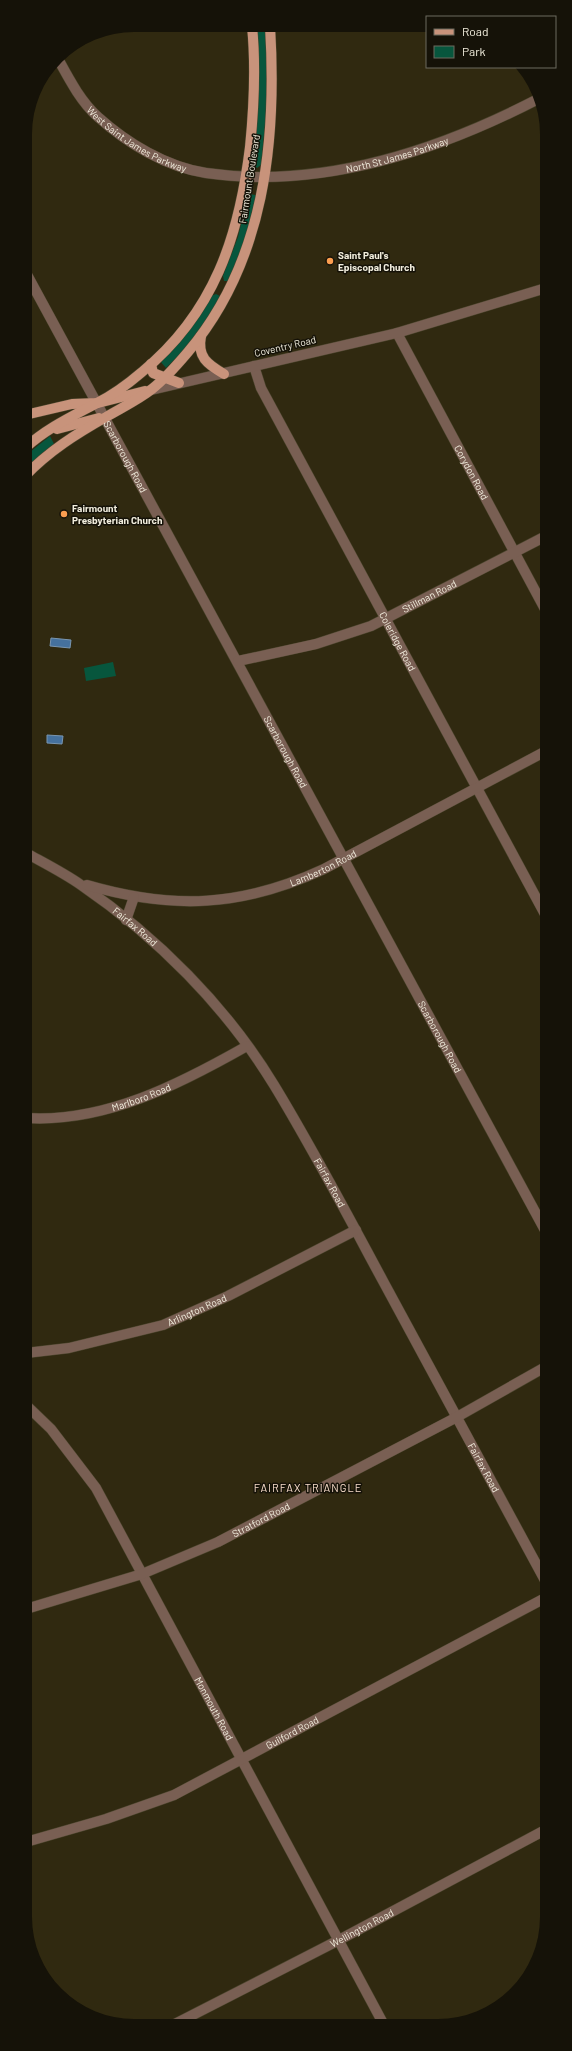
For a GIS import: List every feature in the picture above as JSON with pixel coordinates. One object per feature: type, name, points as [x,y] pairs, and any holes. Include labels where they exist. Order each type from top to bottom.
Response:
[{"type":"main road","name":"Fairmount Boulevard","points":[[32,442],[63,420],[98,403],[116,392],[151,364],[185,328],[213,284],[232,240],[246,176],[253,104],[252,32]]},
{"type":"main road","name":"Fairmount Boulevard","points":[[32,469],[50,452],[151,390],[164,378],[201,336],[228,293],[237,276],[253,232],[263,176],[271,100],[270,32]]},
{"type":"main road","points":[[213,284],[228,293]]},
{"type":"main road","points":[[201,336],[200,348],[202,358],[209,365],[224,374]]},
{"type":"main road","points":[[151,364],[153,373],[180,383]]},
{"type":"main road","name":"Coventry Road","points":[[32,413],[72,404],[98,403],[151,390]]},
{"type":"main road","points":[[32,436],[82,421],[105,417]]},
{"type":"street","name":"West Saint James Parkway","points":[[61,63],[77,90],[97,116],[133,144],[165,160],[186,168],[206,173],[246,176]]},
{"type":"street","name":"North St James Parkway","points":[[246,176],[308,174],[337,171],[393,158],[502,118],[534,101]]},
{"type":"street","name":"Scarborough Road","points":[[32,284],[238,661],[540,1221]]},
{"type":"street","name":"Coventry Road","points":[[151,390],[397,333],[540,290]]},
{"type":"street","name":"Corydon Road","points":[[397,333],[540,600]]},
{"type":"street","name":"Coleridge Road","points":[[254,366],[261,388],[540,905]]},
{"type":"street","name":"Stillman Road","points":[[238,661],[316,644],[351,634],[387,619],[540,539]]},
{"type":"street","name":"Lamberton Road","points":[[79,883],[134,897],[173,901],[208,902],[237,898],[288,885],[344,859],[540,754]]},
{"type":"street","name":"Fairfax Road","points":[[32,856],[79,883],[126,920],[186,974],[222,1013],[247,1046],[274,1084],[356,1230],[540,1571]]},
{"type":"street","points":[[126,920],[134,897]]},
{"type":"street","name":"Marlboro Road","points":[[32,1118],[93,1113],[142,1098],[203,1072],[247,1046]]},
{"type":"street","name":"Arlington Road","points":[[32,1352],[69,1348],[163,1325],[228,1296],[356,1230]]},
{"type":"street","name":"Stratford Road","points":[[32,1607],[142,1574],[218,1542],[457,1417],[540,1369]]},
{"type":"street","name":"Monmouth Road","points":[[32,1411],[51,1429],[96,1488],[381,2019]]},
{"type":"street","name":"Guilford Road","points":[[32,1840],[106,1819],[174,1795],[540,1601]]},
{"type":"street","name":"Wellington Road","points":[[185,2019],[339,1940],[540,1833]]},
{"type":"green space","points":[[258,32],[267,32],[267,104],[261,165],[257,168],[252,163]]},
{"type":"green space","points":[[248,194],[256,195],[242,252],[228,281],[224,281],[223,276],[238,237]]},
{"type":"green space","points":[[216,294],[220,296],[219,302],[185,349],[166,368],[160,361],[211,296]]},
{"type":"green space","points":[[50,436],[54,444],[32,463],[32,450]]},
{"type":"green space","points":[[113,662],[116,676],[86,681],[84,668]]},
{"type":"water","points":[[51,638],[71,640],[70,648],[50,646]]},
{"type":"water","points":[[47,735],[63,736],[62,744],[47,743]]},
{"type":"place","name":"Saint Paul's Episcopal Church","points":[[330,261]]},
{"type":"place","name":"Fairmount Presbyterian Church","points":[[64,514]]},
{"type":"district","name":"FAIRFAX TRIANGLE","points":[[308,1487]]}]
